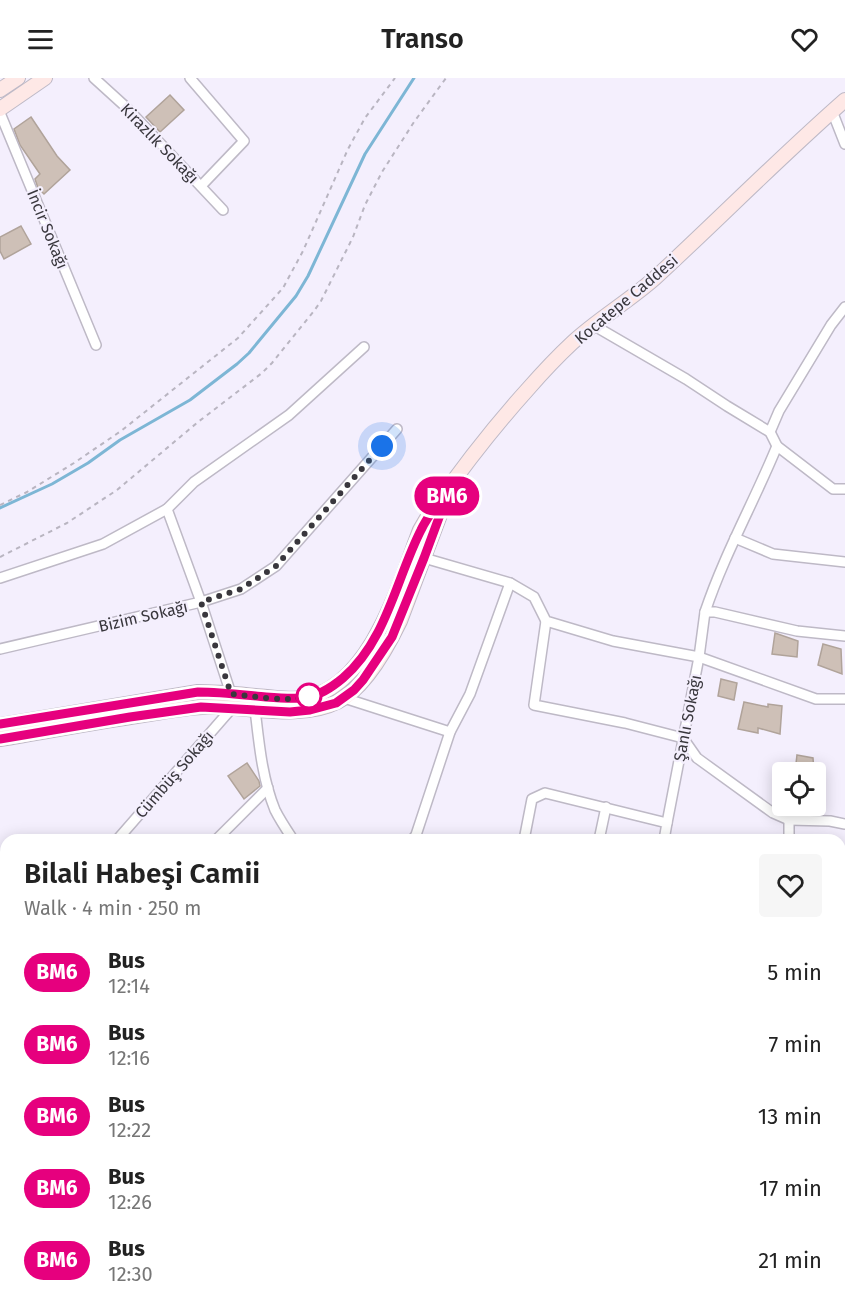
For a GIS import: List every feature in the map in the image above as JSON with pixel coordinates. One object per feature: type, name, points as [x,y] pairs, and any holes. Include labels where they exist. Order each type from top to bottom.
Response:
[{"type":"main road","points":[[0,90],[18,78]]},
{"type":"main road","points":[[0,111],[45,78]]},
{"type":"main road","name":"Kocatepe Caddesi","points":[[0,724],[198,692],[290,712],[310,710],[336,703],[344,698],[363,680],[392,637],[418,555],[420,530],[484,440],[504,416],[559,355],[593,325],[653,280],[845,100]]},
{"type":"main road","name":"Kocatepe Caddesi","points":[[254,703],[304,698],[325,692],[351,671],[385,620],[418,555]]},
{"type":"main road","points":[[325,692],[344,698]]},
{"type":"main road","name":"Kocatepe Caddesi","points":[[0,739],[231,701]]},
{"type":"street","name":"Kirazlık Sokağı","points":[[94,78],[127,108],[223,210]]},
{"type":"street","points":[[190,78],[244,141],[201,186]]},
{"type":"street","name":"İncir Sokağı","points":[[0,111],[96,345]]},
{"type":"street","points":[[832,111],[845,144]]},
{"type":"street","points":[[770,432],[779,411],[831,325],[845,307]]},
{"type":"street","points":[[593,325],[686,379],[770,432],[777,446],[833,489],[845,489]]},
{"type":"street","points":[[0,578],[103,544],[167,509],[194,482],[289,415],[364,347]]},
{"type":"street","name":"Bizim Sokağı","points":[[0,650],[201,602],[241,589],[276,566],[397,429]]},
{"type":"street","name":"Şanlı Sokağı","points":[[665,834],[699,657],[705,612],[715,582],[777,446]]},
{"type":"street","points":[[167,509],[201,602],[231,701]]},
{"type":"street","points":[[735,538],[773,554],[845,562]]},
{"type":"street","points":[[418,555],[510,584],[534,597],[546,621],[534,705],[625,723],[683,738],[697,758],[773,813],[789,820],[830,821],[845,824]]},
{"type":"street","points":[[415,834],[450,732],[470,694],[510,584]]},
{"type":"street","points":[[705,612],[715,612],[797,631],[845,636]]},
{"type":"street","points":[[546,621],[613,641],[699,657],[816,699],[845,699]]},
{"type":"street","points":[[344,698],[450,732]]},
{"type":"street","name":"Cümbüş Sokağı","points":[[122,834],[231,701]]},
{"type":"street","points":[[254,703],[268,788],[276,810],[290,834]]},
{"type":"street","points":[[222,834],[268,788]]},
{"type":"street","points":[[525,834],[532,799],[545,793],[667,823]]},
{"type":"street","points":[[600,834],[606,807]]},
{"type":"street","points":[[789,820],[789,834]]},
{"type":"path","points":[[0,505],[27,492],[121,431],[238,338],[283,288],[364,118],[395,78]]},
{"type":"path","points":[[0,557],[67,523],[117,490],[179,436],[267,368],[315,311],[353,237],[365,205],[382,172],[446,78]]},
{"type":"building","points":[[170,95],[184,110],[160,132],[146,117]]},
{"type":"building","points":[[31,117],[57,156],[70,170],[44,194],[38,188],[35,179],[40,174],[20,145],[14,129]]},
{"type":"building","points":[[21,226],[31,244],[4,259],[0,251],[0,237]]},
{"type":"building","points":[[775,633],[798,641],[797,657],[772,654]]},
{"type":"building","points":[[823,644],[841,649],[842,674],[818,665]]},
{"type":"building","points":[[721,679],[737,683],[734,700],[718,696]]},
{"type":"building","points":[[744,702],[768,707],[768,704],[782,706],[780,734],[758,728],[758,733],[738,729]]},
{"type":"building","points":[[797,755],[813,758],[813,762],[796,762]]},
{"type":"building","points":[[247,763],[260,786],[244,799],[228,776]]},
{"type":"waterway","points":[[0,508],[52,484],[88,463],[120,440],[190,400],[249,353],[296,296],[308,276],[365,154],[414,78]]},
{"type":"bus line","name":"BM6","points":[[0,724],[198,692],[288,699],[304,698],[325,692],[351,671],[369,647],[385,620],[420,530],[450,488],[392,637],[363,680],[336,703],[310,710],[290,712],[201,707],[0,739]]},
{"type":"route","points":[[309,696],[288,699],[231,694],[201,602],[241,589],[276,566],[382,446]]}]
